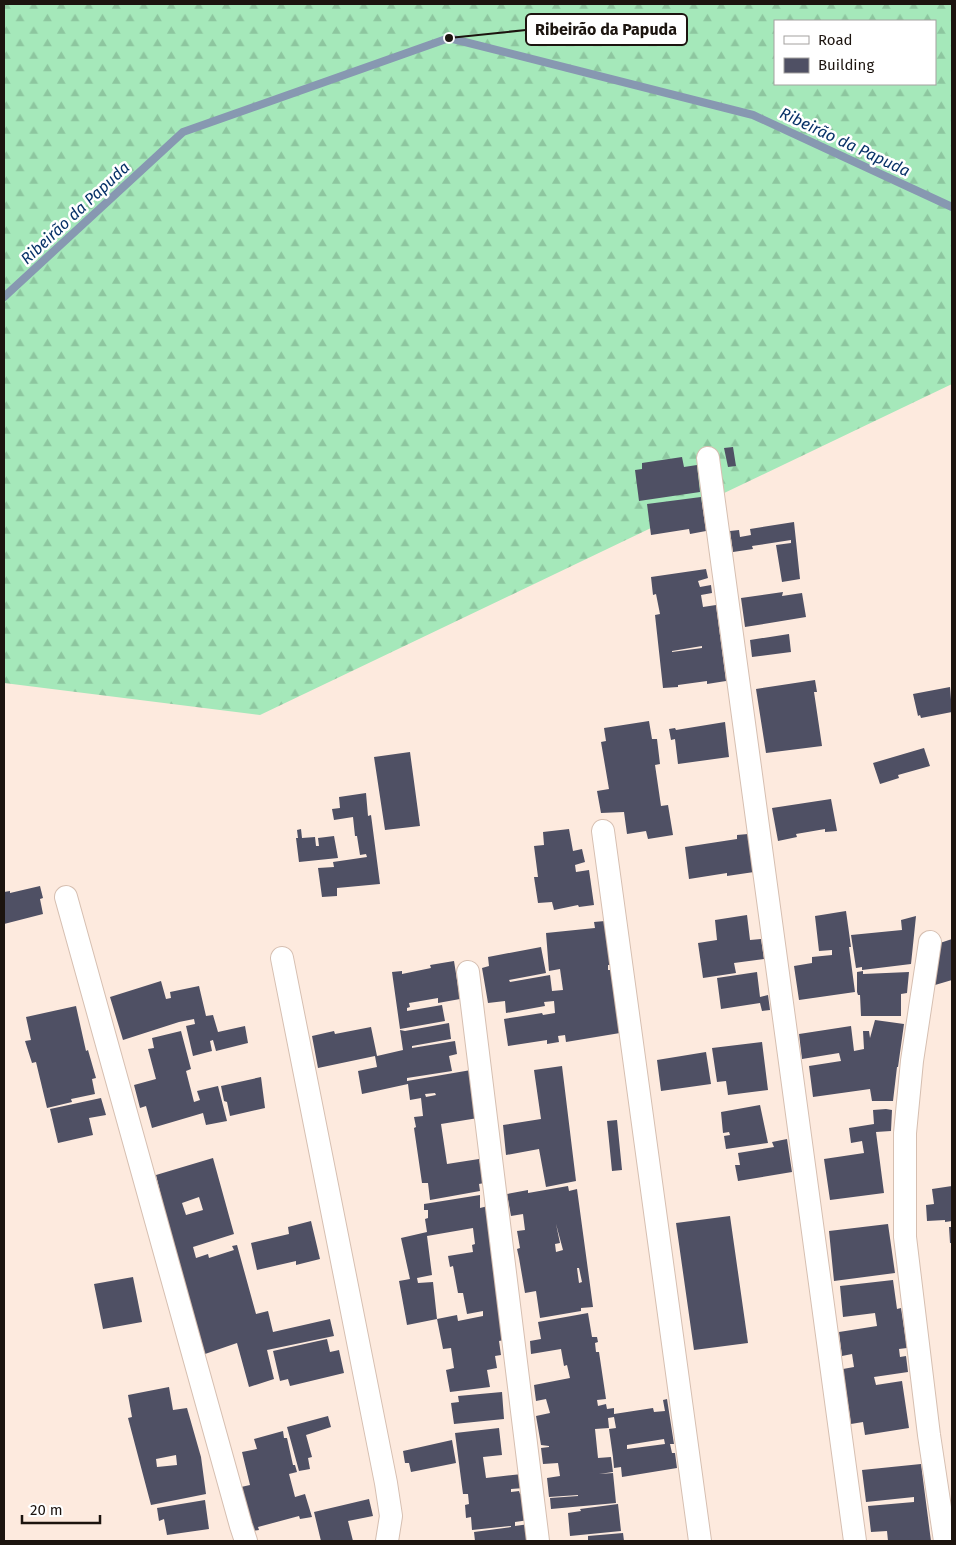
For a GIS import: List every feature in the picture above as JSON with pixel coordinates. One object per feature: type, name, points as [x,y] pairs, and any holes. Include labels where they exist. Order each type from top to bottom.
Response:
[{"type":"street","points":[[708,458],[855,1541]]},
{"type":"street","points":[[603,831],[700,1541]]},
{"type":"street","points":[[66,897],[246,1541]]},
{"type":"street","points":[[930,942],[912,1061],[905,1133],[905,1237],[929,1435],[945,1541]]},
{"type":"street","points":[[282,958],[386,1483],[391,1516],[387,1541]]},
{"type":"street","points":[[468,972],[538,1541]]},
{"type":"green space","points":[[4,4],[952,4],[952,384],[260,715],[4,683]]},
{"type":"building","points":[[733,447],[736,466],[728,467],[724,448]]},
{"type":"building","points":[[682,457],[684,467],[697,465],[700,492],[639,501],[635,470],[642,469],[642,463]]},
{"type":"building","points":[[701,497],[706,531],[690,534],[689,529],[651,535],[647,504]]},
{"type":"building","points":[[794,522],[800,579],[782,582],[776,545],[791,543],[791,540],[752,546],[753,549],[733,552],[730,531],[739,530],[740,537],[751,535],[750,529]]},
{"type":"building","points":[[706,569],[708,578],[698,581],[700,587],[711,585],[712,593],[701,595],[703,607],[716,605],[726,681],[707,684],[707,681],[663,688],[655,615],[660,614],[656,594],[653,595],[651,577]],"holes":[[[702,646],[702,648],[672,652]]]},
{"type":"building","points":[[783,592],[782,596],[802,593],[806,617],[745,627],[741,598]]},
{"type":"building","points":[[789,634],[791,652],[752,657],[750,640]]},
{"type":"building","points":[[815,680],[817,692],[814,692],[822,746],[766,753],[756,689]]},
{"type":"building","points":[[950,687],[952,712],[921,718],[920,715],[918,716],[913,694]]},
{"type":"building","points":[[649,721],[652,739],[657,739],[660,764],[655,765],[661,806],[668,805],[673,835],[648,839],[646,831],[627,834],[624,812],[601,813],[597,791],[609,789],[601,742],[606,741],[604,728]]},
{"type":"building","points":[[725,722],[729,757],[678,764],[675,739],[671,740],[669,729],[675,728],[676,730]]},
{"type":"building","points":[[924,748],[930,766],[898,775],[899,778],[880,784],[873,763]]},
{"type":"building","points":[[410,752],[420,826],[385,830],[374,757]]},
{"type":"building","points":[[366,793],[368,816],[371,815],[380,884],[337,888],[337,896],[322,897],[318,868],[334,867],[333,862],[367,857],[366,854],[360,855],[353,817],[334,820],[332,809],[340,808],[339,797]]},
{"type":"building","points":[[831,799],[837,831],[825,832],[825,829],[796,834],[797,837],[778,841],[772,808]]},
{"type":"building","points":[[301,829],[302,838],[315,837],[316,846],[319,846],[318,838],[334,836],[338,858],[299,862],[296,838],[298,838],[297,830]]},
{"type":"building","points":[[569,829],[573,851],[582,849],[585,862],[575,865],[576,872],[589,870],[594,905],[579,907],[578,905],[554,910],[552,902],[538,903],[534,877],[538,877],[534,846],[544,845],[543,832]]},
{"type":"building","points":[[748,834],[754,872],[727,876],[727,873],[689,879],[685,847],[737,839],[737,835]]},
{"type":"building","points":[[40,886],[43,898],[40,899],[43,914],[4,924],[4,892],[10,891],[10,893]]},
{"type":"building","points":[[846,911],[855,992],[799,1000],[794,966],[812,963],[812,957],[832,955],[832,950],[819,951],[815,916]]},
{"type":"building","points":[[747,915],[750,940],[761,939],[764,959],[734,963],[736,973],[703,978],[698,943],[717,940],[715,920]]},
{"type":"building","points":[[916,916],[911,964],[862,970],[862,967],[856,968],[851,935],[902,930],[901,920]]},
{"type":"building","points":[[605,921],[612,965],[608,965],[608,970],[612,970],[620,1033],[566,1042],[565,1035],[558,1036],[559,1042],[547,1044],[547,1040],[508,1046],[504,1019],[542,1013],[543,1015],[555,1013],[554,1001],[544,1002],[545,1006],[506,1013],[505,1001],[488,1003],[482,968],[489,966],[488,957],[541,947],[546,973],[509,980],[510,982],[550,975],[552,991],[563,990],[560,969],[549,971],[546,933],[595,928],[594,922]]},
{"type":"building","points":[[952,939],[952,980],[935,985],[940,943]]},
{"type":"building","points":[[454,961],[460,999],[438,1003],[438,998],[409,1003],[410,1007],[407,1008],[407,1011],[442,1005],[445,1021],[400,1029],[392,972],[402,971],[402,974],[431,968],[430,965]]},
{"type":"building","points":[[863,971],[863,974],[909,972],[907,993],[901,994],[901,1016],[861,1016],[860,995],[857,992],[857,972]]},
{"type":"building","points":[[757,972],[760,997],[768,995],[770,1010],[762,1011],[760,1003],[721,1009],[717,978]]},
{"type":"building","points":[[161,981],[166,999],[171,998],[170,992],[199,986],[206,1016],[213,1015],[218,1032],[245,1026],[248,1043],[216,1051],[213,1040],[210,1041],[212,1051],[193,1056],[186,1026],[195,1024],[194,1019],[123,1040],[110,997]]},
{"type":"building","points":[[76,1006],[86,1051],[88,1050],[96,1078],[92,1079],[95,1094],[71,1099],[72,1102],[47,1108],[36,1062],[32,1063],[25,1041],[31,1040],[26,1017]]},
{"type":"building","points":[[875,1020],[904,1024],[893,1101],[872,1101],[870,1089],[813,1097],[809,1066],[841,1061],[839,1053],[802,1059],[799,1034],[851,1026],[854,1051],[864,1049],[863,1031],[869,1031],[870,1038]]},
{"type":"building","points":[[449,1023],[451,1039],[412,1046],[412,1048],[455,1041],[457,1054],[449,1056],[452,1071],[407,1078],[407,1081],[471,1070],[478,1118],[441,1124],[447,1164],[479,1159],[484,1183],[479,1184],[480,1191],[430,1200],[428,1183],[422,1183],[414,1128],[416,1127],[414,1117],[423,1116],[421,1098],[410,1100],[408,1084],[362,1094],[358,1071],[377,1067],[375,1056],[318,1068],[312,1036],[334,1031],[335,1034],[371,1027],[377,1056],[403,1050],[400,1030],[405,1031]],"holes":[[[435,1093],[436,1095],[426,1097],[425,1094]]]},
{"type":"building","points":[[181,1031],[191,1069],[186,1071],[194,1102],[200,1100],[197,1091],[218,1086],[227,1121],[206,1125],[203,1113],[152,1128],[146,1106],[140,1108],[134,1085],[156,1079],[148,1049],[154,1048],[152,1038]]},
{"type":"building","points":[[762,1042],[768,1090],[728,1095],[726,1081],[717,1082],[712,1048]]},
{"type":"building","points":[[706,1052],[711,1084],[661,1091],[657,1060]]},
{"type":"building","points":[[562,1066],[576,1181],[546,1187],[539,1149],[506,1155],[503,1125],[541,1119],[534,1070]]},
{"type":"building","points":[[261,1077],[265,1108],[230,1116],[221,1086]]},
{"type":"building","points":[[101,1098],[106,1115],[89,1118],[93,1135],[58,1143],[50,1109]]},
{"type":"building","points":[[760,1105],[768,1143],[726,1149],[724,1136],[730,1135],[729,1132],[723,1133],[721,1112]]},
{"type":"building","points":[[873,1110],[892,1110],[891,1131],[876,1132],[884,1193],[830,1200],[824,1159],[864,1153],[862,1141],[851,1143],[849,1128],[874,1124]]},
{"type":"building","points":[[617,1120],[622,1170],[612,1171],[607,1121]]},
{"type":"building","points":[[787,1139],[792,1172],[738,1181],[735,1165],[740,1165],[738,1153],[774,1147],[772,1142]]},
{"type":"building","points":[[213,1158],[234,1234],[193,1247],[196,1258],[208,1254],[209,1258],[234,1250],[232,1246],[237,1245],[256,1314],[268,1311],[273,1332],[330,1319],[334,1336],[267,1350],[274,1379],[249,1387],[237,1343],[205,1354],[167,1221],[156,1175]],"holes":[[[199,1197],[203,1210],[186,1215],[182,1203]]]},
{"type":"building","points":[[568,1186],[569,1191],[577,1189],[593,1307],[540,1318],[536,1291],[525,1293],[517,1249],[520,1248],[517,1231],[525,1230],[523,1214],[511,1216],[507,1194],[528,1190],[528,1193]],"holes":[[[556,1224],[563,1250],[556,1252],[555,1244],[560,1243]],[[577,1268],[579,1268],[582,1282],[579,1283]]]},
{"type":"building","points":[[952,1186],[952,1221],[927,1221],[926,1205],[934,1204],[932,1189]]},
{"type":"building","points":[[480,1195],[480,1208],[488,1206],[504,1340],[499,1341],[501,1355],[495,1356],[497,1368],[487,1370],[490,1387],[450,1392],[446,1370],[454,1368],[451,1348],[443,1349],[437,1319],[407,1325],[399,1281],[410,1279],[401,1238],[427,1232],[425,1219],[428,1218],[428,1210],[424,1210],[424,1204]],"holes":[[[473,1228],[475,1244],[472,1245],[473,1252],[448,1256],[450,1267],[453,1266],[458,1293],[463,1293],[467,1314],[483,1311],[483,1316],[458,1321],[457,1315],[437,1319],[433,1282],[418,1283],[417,1278],[432,1275],[427,1236]]]},
{"type":"building","points":[[730,1216],[748,1343],[694,1350],[676,1223]]},
{"type":"building","points":[[311,1221],[320,1259],[296,1265],[296,1261],[257,1270],[251,1243],[289,1234],[288,1227]]},
{"type":"building","points":[[888,1224],[895,1273],[834,1281],[829,1231]]},
{"type":"building","points":[[949,1227],[952,1227],[952,1243],[950,1243]]},
{"type":"building","points":[[133,1277],[142,1322],[103,1329],[94,1284]]},
{"type":"building","points":[[893,1280],[897,1309],[901,1308],[907,1348],[899,1349],[900,1357],[906,1356],[908,1372],[874,1377],[876,1385],[902,1381],[909,1428],[865,1435],[863,1422],[851,1424],[843,1369],[854,1367],[852,1354],[842,1356],[839,1332],[877,1326],[875,1313],[843,1317],[840,1286]]},
{"type":"building","points":[[588,1313],[592,1337],[597,1337],[598,1342],[595,1343],[596,1352],[599,1352],[606,1399],[597,1400],[598,1406],[606,1404],[607,1409],[614,1408],[614,1414],[653,1408],[654,1412],[665,1411],[663,1400],[667,1399],[674,1444],[670,1444],[672,1453],[675,1453],[677,1468],[622,1477],[621,1467],[614,1468],[609,1429],[616,1428],[614,1417],[608,1418],[609,1428],[595,1429],[598,1458],[611,1457],[613,1472],[599,1474],[613,1473],[616,1503],[551,1509],[550,1498],[578,1495],[549,1497],[547,1478],[560,1476],[558,1463],[543,1464],[541,1448],[549,1446],[541,1445],[536,1416],[550,1413],[546,1399],[536,1401],[534,1385],[570,1378],[567,1365],[564,1366],[561,1349],[531,1354],[530,1341],[541,1339],[538,1322]],"holes":[[[664,1439],[665,1444],[627,1449],[627,1445]]]},
{"type":"building","points":[[327,1339],[330,1352],[339,1350],[344,1373],[290,1386],[288,1379],[280,1381],[273,1351]]},
{"type":"building","points":[[169,1387],[173,1410],[187,1408],[201,1457],[206,1494],[151,1505],[128,1418],[132,1417],[128,1395]],"holes":[[[176,1455],[177,1465],[157,1467],[156,1459]]]},
{"type":"building","points":[[502,1392],[504,1419],[454,1424],[451,1403],[459,1402],[458,1396]]},
{"type":"building","points":[[328,1416],[331,1427],[306,1435],[312,1457],[308,1458],[310,1469],[299,1471],[287,1427]]},
{"type":"building","points":[[499,1428],[502,1455],[483,1457],[486,1478],[522,1474],[524,1488],[511,1489],[511,1492],[519,1491],[520,1494],[525,1494],[529,1520],[515,1522],[515,1526],[529,1524],[531,1541],[475,1541],[474,1532],[511,1526],[472,1530],[471,1517],[466,1518],[465,1505],[469,1504],[468,1494],[463,1494],[455,1433]]},
{"type":"building","points":[[283,1431],[284,1438],[287,1438],[293,1465],[295,1465],[297,1472],[289,1474],[295,1497],[305,1494],[312,1517],[300,1519],[299,1516],[258,1527],[259,1530],[253,1531],[241,1487],[250,1485],[242,1452],[257,1449],[254,1439]]},
{"type":"building","points":[[452,1440],[456,1463],[411,1472],[409,1463],[405,1463],[403,1451]]},
{"type":"building","points":[[921,1464],[931,1541],[888,1541],[887,1531],[871,1532],[868,1506],[914,1502],[914,1497],[866,1502],[862,1470]]},
{"type":"building","points":[[369,1499],[373,1516],[348,1521],[353,1541],[321,1541],[314,1512]]},
{"type":"building","points":[[205,1500],[209,1529],[167,1535],[164,1519],[159,1521],[157,1508]]},
{"type":"building","points":[[618,1504],[621,1531],[570,1536],[568,1513],[581,1511],[580,1509]]},
{"type":"building","points":[[623,1533],[624,1541],[588,1541],[588,1536]]},
{"type":"waterway","name":"Ribeirão da Papuda","points":[[4,297],[183,132],[449,38],[753,115],[952,207]]},
{"type":"place","name":"Ribeirão da Papuda","points":[[449,38]]}]
